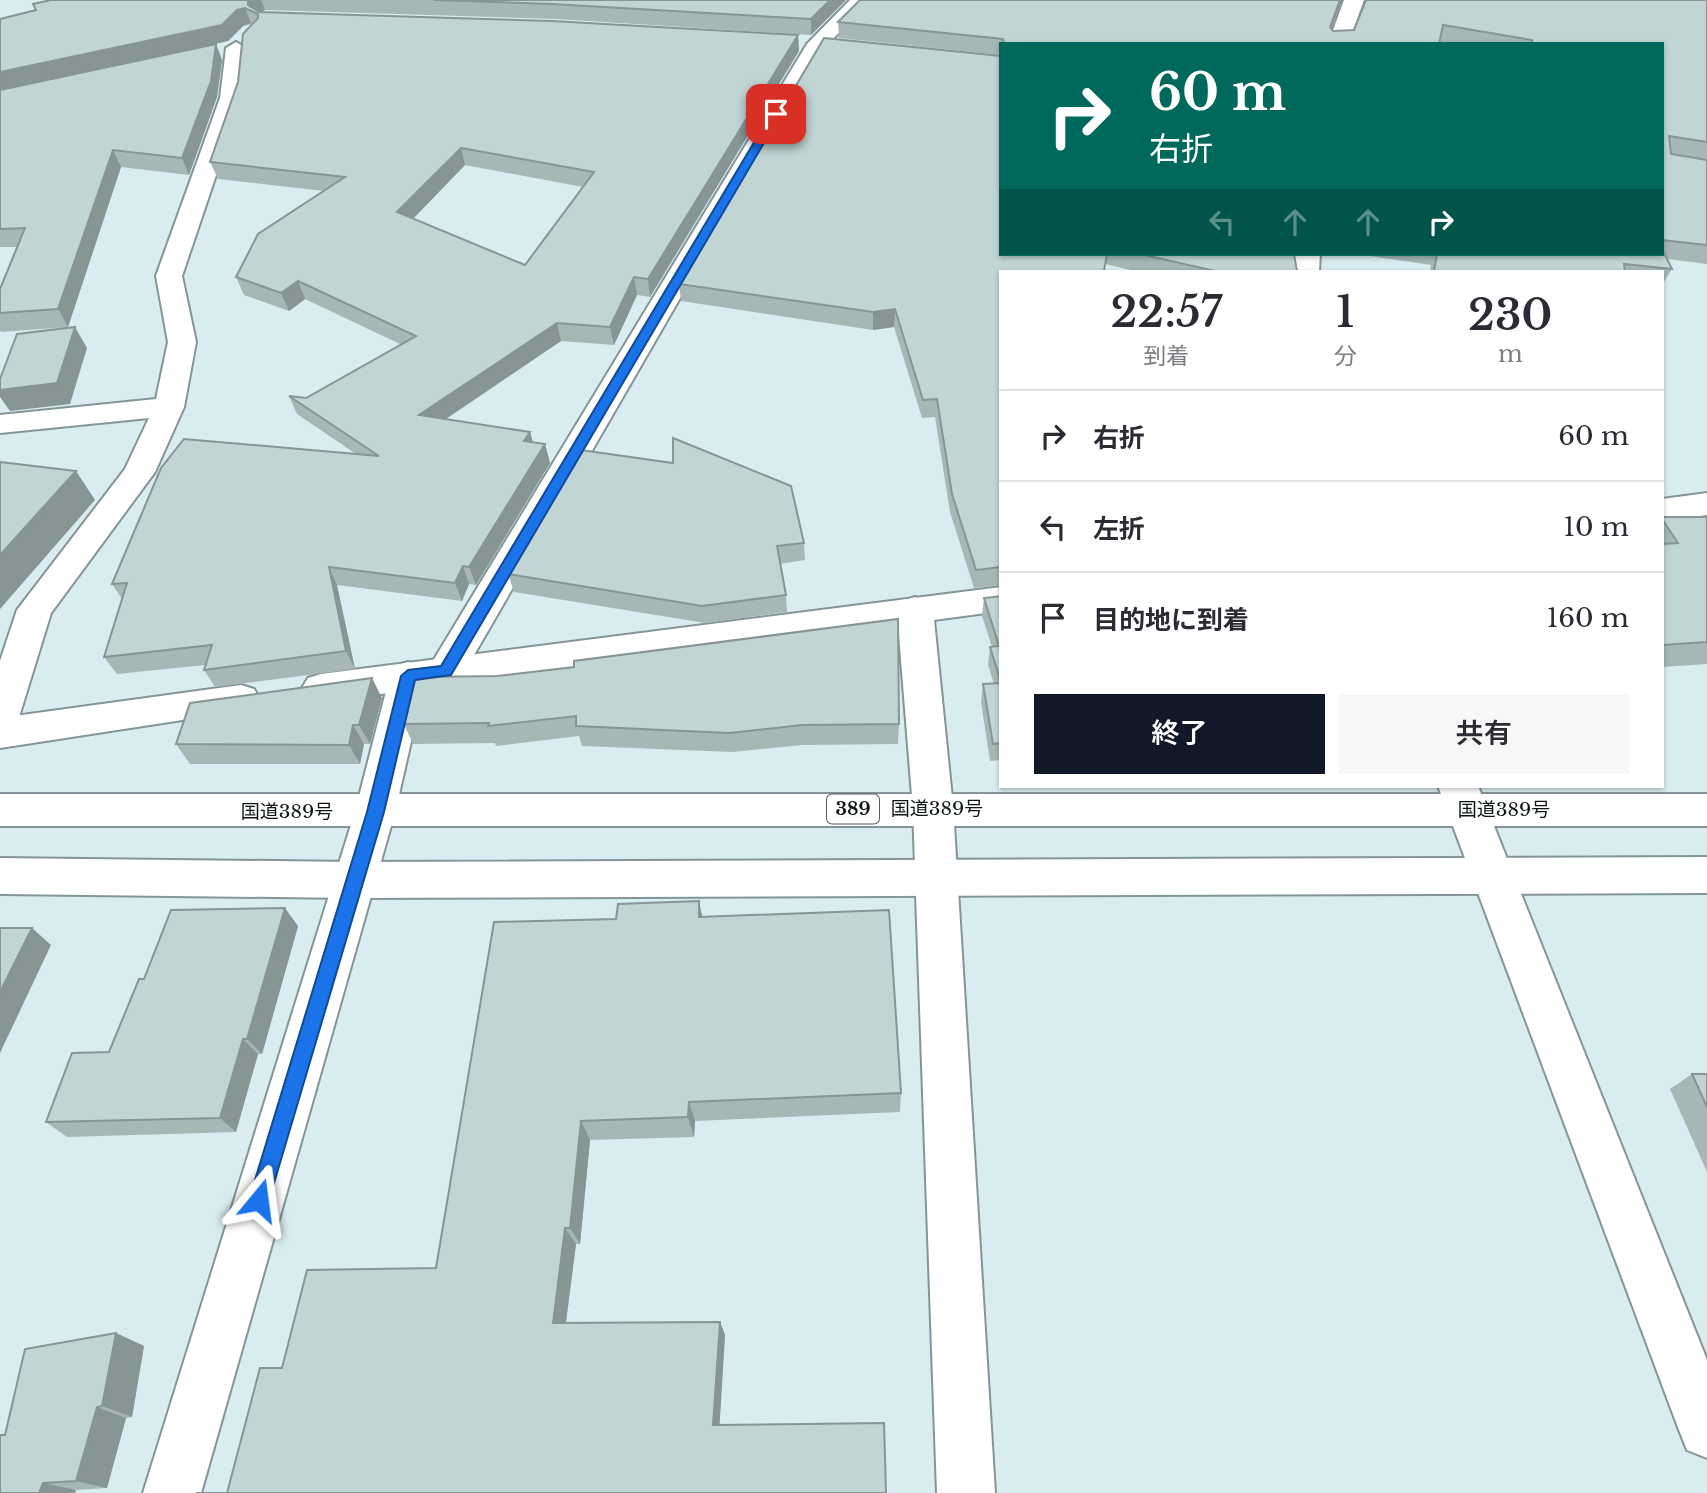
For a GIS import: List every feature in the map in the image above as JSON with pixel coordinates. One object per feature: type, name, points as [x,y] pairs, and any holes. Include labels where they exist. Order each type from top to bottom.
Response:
[{"type":"main road","points":[[172,1493],[375,812],[427,673],[817,44],[861,0]]},
{"type":"main road","points":[[1339,42],[1354,0]]},
{"type":"main road","points":[[0,717],[35,610],[139,472],[169,407],[182,342],[169,276],[230,98],[230,47]]},
{"type":"main road","points":[[0,424],[169,407]]},
{"type":"main road","points":[[1664,510],[1707,504]]},
{"type":"main road","points":[[0,733],[427,673],[999,599]]},
{"type":"main road","points":[[915,610],[933,808],[966,1493]]},
{"type":"main road","points":[[1463,798],[1707,1430]]},
{"type":"main road","name":"国道389号","points":[[0,810],[375,812],[933,808],[1463,798],[1707,810]]},
{"type":"main road","points":[[0,877],[354,880],[1707,875]]},
{"type":"building","points":[[51,0],[250,0],[248,5],[259,12],[552,21],[798,35],[648,279],[634,277],[610,327],[557,323],[419,415],[530,432],[524,441],[545,444],[469,567],[463,566],[455,583],[329,567],[346,651],[204,670],[212,645],[104,657],[127,583],[112,584],[161,468],[184,439],[379,456],[289,396],[306,398],[416,336],[298,281],[281,293],[236,277],[258,234],[345,177],[210,162],[238,82],[243,34],[258,18],[258,14],[245,8],[237,10],[222,25],[0,72],[0,19],[36,10],[33,4]],"holes":[[[461,148],[594,172],[525,265],[397,212]]]},
{"type":"building","points":[[434,0],[830,0],[811,19]]},
{"type":"building","points":[[860,0],[1340,0],[1330,27],[1333,31],[1354,30],[1366,0],[1707,0],[1707,142],[1669,136],[1671,154],[1707,160],[1707,245],[1664,240],[1664,42],[1532,42],[1443,25],[1439,42],[1004,42],[1003,39],[838,22]]},
{"type":"building","points":[[824,38],[999,56],[999,256],[1107,256],[1104,270],[999,270],[999,567],[976,570],[952,494],[937,399],[923,400],[895,309],[873,312],[679,284]]},
{"type":"building","points":[[216,44],[211,81],[182,158],[113,150],[58,309],[0,313],[0,289],[25,228],[0,229],[0,90]]},
{"type":"building","points":[[1664,253],[1672,269],[1624,264],[1625,270],[1434,270],[1437,256],[1664,256]]},
{"type":"building","points":[[1149,256],[1294,256],[1297,270],[1211,270]]},
{"type":"building","points":[[75,327],[57,383],[0,390],[0,379],[17,334]]},
{"type":"building","points":[[673,438],[791,486],[804,543],[777,546],[786,595],[702,606],[508,574],[581,450],[673,463]]},
{"type":"building","points":[[0,462],[76,471],[0,555]]},
{"type":"building","points":[[1664,517],[1707,517],[1707,642],[1664,645],[1664,544],[1678,543],[1664,522]]},
{"type":"building","points":[[999,596],[999,646],[984,598]]},
{"type":"building","points":[[898,619],[899,724],[802,725],[729,733],[576,726],[576,716],[488,726],[489,723],[404,724],[415,677],[497,676],[574,667],[574,661]]},
{"type":"building","points":[[999,646],[999,676],[990,647]]},
{"type":"building","points":[[372,678],[359,725],[353,725],[349,745],[176,744],[190,703]]},
{"type":"building","points":[[999,683],[999,743],[993,744],[983,684]]},
{"type":"building","points":[[699,901],[699,917],[889,910],[901,1093],[689,1102],[688,1117],[581,1121],[570,1228],[565,1228],[553,1323],[720,1322],[713,1425],[884,1423],[886,1493],[227,1493],[260,1368],[282,1368],[307,1270],[436,1268],[494,922],[616,919],[618,904]]},
{"type":"building","points":[[285,908],[247,1039],[243,1039],[220,1118],[46,1122],[72,1053],[109,1052],[139,979],[144,979],[171,910]]},
{"type":"building","points":[[0,928],[32,928],[0,992]]},
{"type":"building","points":[[1692,1074],[1707,1074],[1707,1107]]},
{"type":"building","points":[[116,1333],[102,1406],[97,1407],[76,1481],[43,1483],[39,1493],[0,1493],[0,1435],[5,1435],[25,1349]]},
{"type":"route","points":[[259,1200],[375,812],[408,676],[446,671],[776,114]]}]
